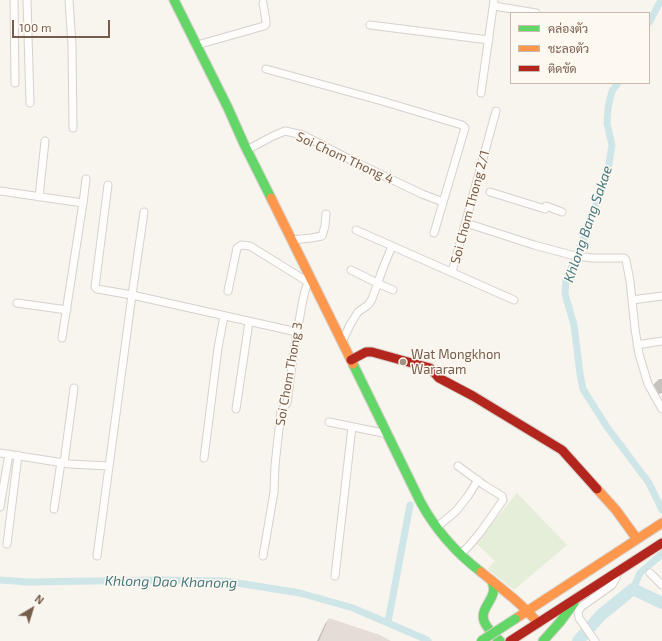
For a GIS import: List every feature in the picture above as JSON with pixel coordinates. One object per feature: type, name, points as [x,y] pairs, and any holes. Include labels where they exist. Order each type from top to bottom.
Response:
[{"type":"main road","points":[[174,0],[228,108],[309,280],[342,342],[419,498],[436,528],[460,555],[514,597],[538,622]]},
{"type":"main road","points":[[351,360],[366,352],[372,352],[430,368],[439,378],[473,396],[562,450],[616,510],[637,539]]},
{"type":"main road","points":[[481,641],[659,525]]},
{"type":"main road","points":[[510,641],[662,543]]},
{"type":"main road","points":[[491,580],[494,590],[483,613],[488,629],[500,641]]},
{"type":"main road","points":[[543,641],[560,622],[579,596]]},
{"type":"street","points":[[14,0],[15,83]]},
{"type":"street","points":[[27,0],[30,103]]},
{"type":"street","points":[[69,0],[72,45],[72,128]]},
{"type":"street","points":[[196,45],[264,26],[266,21],[263,3]]},
{"type":"street","points":[[481,93],[494,3],[532,12]]},
{"type":"street","points":[[370,25],[489,40]]},
{"type":"street","points":[[266,69],[462,125],[465,128],[434,233]]},
{"type":"street","name":"Soi Chom Thong 2/1","points":[[356,230],[452,272],[496,111]]},
{"type":"street","name":"Soi Chom Thong 4","points":[[247,150],[285,131],[303,136],[422,194],[443,202]]},
{"type":"street","points":[[39,197],[45,141]]},
{"type":"street","points":[[62,338],[84,203],[86,179]]},
{"type":"street","points":[[108,185],[95,287],[97,289],[132,295],[297,332]]},
{"type":"street","points":[[0,191],[84,203]]},
{"type":"street","points":[[490,192],[562,212]]},
{"type":"street","points":[[97,556],[144,212]]},
{"type":"street","points":[[291,240],[322,236],[326,214]]},
{"type":"street","points":[[466,223],[534,245],[575,256],[592,258],[624,258],[626,260],[632,300],[638,354],[648,384],[662,409]]},
{"type":"street","points":[[228,291],[237,248],[241,245],[250,246],[309,280]]},
{"type":"street","points":[[342,342],[350,324],[358,312],[368,305],[372,299],[392,246]]},
{"type":"street","points":[[352,270],[393,290]]},
{"type":"street","points":[[452,272],[514,300]]},
{"type":"street","name":"Soi Chom Thong 3","points":[[263,556],[274,492],[281,411],[287,403],[303,298],[309,280]]},
{"type":"street","points":[[632,300],[662,296]]},
{"type":"street","points":[[17,303],[67,310]]},
{"type":"street","points":[[204,458],[218,348],[224,316]]},
{"type":"street","points":[[236,409],[249,322]]},
{"type":"street","points":[[637,345],[662,341]]},
{"type":"street","points":[[54,509],[63,462],[74,388]]},
{"type":"street","points":[[329,422],[388,434]]},
{"type":"street","points":[[335,576],[352,427]]},
{"type":"street","points":[[0,453],[63,462],[109,466]]},
{"type":"street","points":[[0,507],[9,454]]},
{"type":"street","points":[[7,544],[18,455]]},
{"type":"street","points":[[458,466],[502,496],[503,500],[472,544],[460,555]]},
{"type":"street","points":[[436,528],[456,511],[478,480]]},
{"type":"street","points":[[595,641],[579,618],[578,612],[581,607],[612,585],[616,578],[615,573]]},
{"type":"street","points":[[650,573],[662,585]]},
{"type":"green space","points":[[517,493],[567,545],[514,590],[488,569],[495,561],[476,543]]},
{"type":"building","points":[[329,618],[380,635],[391,641],[319,641]]},
{"type":"waterway","name":"Khlong Bang Sakae","points":[[650,21],[661,0]]},
{"type":"waterway","name":"Khlong Bang Sakae","points":[[617,84],[612,91],[608,108],[607,124],[612,145],[607,175],[576,258],[566,279],[565,294],[574,325],[583,389],[607,427],[649,483],[662,510]]},
{"type":"waterway","points":[[388,622],[410,505]]},
{"type":"waterway","name":"Khlong Bang Sakae","points":[[633,589],[640,573],[662,554]]},
{"type":"waterway","name":"Khlong Dao Khanong","points":[[0,580],[29,582],[158,580],[225,581],[300,593],[353,608],[428,641]]},
{"type":"waterway","name":"Khlong Dao Khanong","points":[[578,641],[601,615],[633,589],[662,603]]},
{"type":"traffic: fast","points":[[174,0],[271,198]]},
{"type":"traffic: fast","points":[[353,364],[420,501],[432,521],[446,540],[481,572]]},
{"type":"traffic: fast","points":[[491,580],[493,586],[492,596],[483,616],[485,624],[500,641]]},
{"type":"traffic: fast","points":[[543,641],[574,603]]},
{"type":"traffic: fast","points":[[481,641],[515,619]]},
{"type":"traffic: slow","points":[[271,198],[353,364]]},
{"type":"traffic: slow","points":[[597,489],[616,510],[637,539]]},
{"type":"traffic: slow","points":[[515,619],[662,523]]},
{"type":"traffic: slow","points":[[481,572],[518,602],[538,623]]},
{"type":"traffic: jam","points":[[351,360],[366,352],[372,352],[430,368],[439,378],[473,396],[562,450],[597,489]]},
{"type":"traffic: jam","points":[[510,641],[662,543]]},
{"type":"place","name":"Wat Mongkhon Wararam","points":[[403,362]]}]
